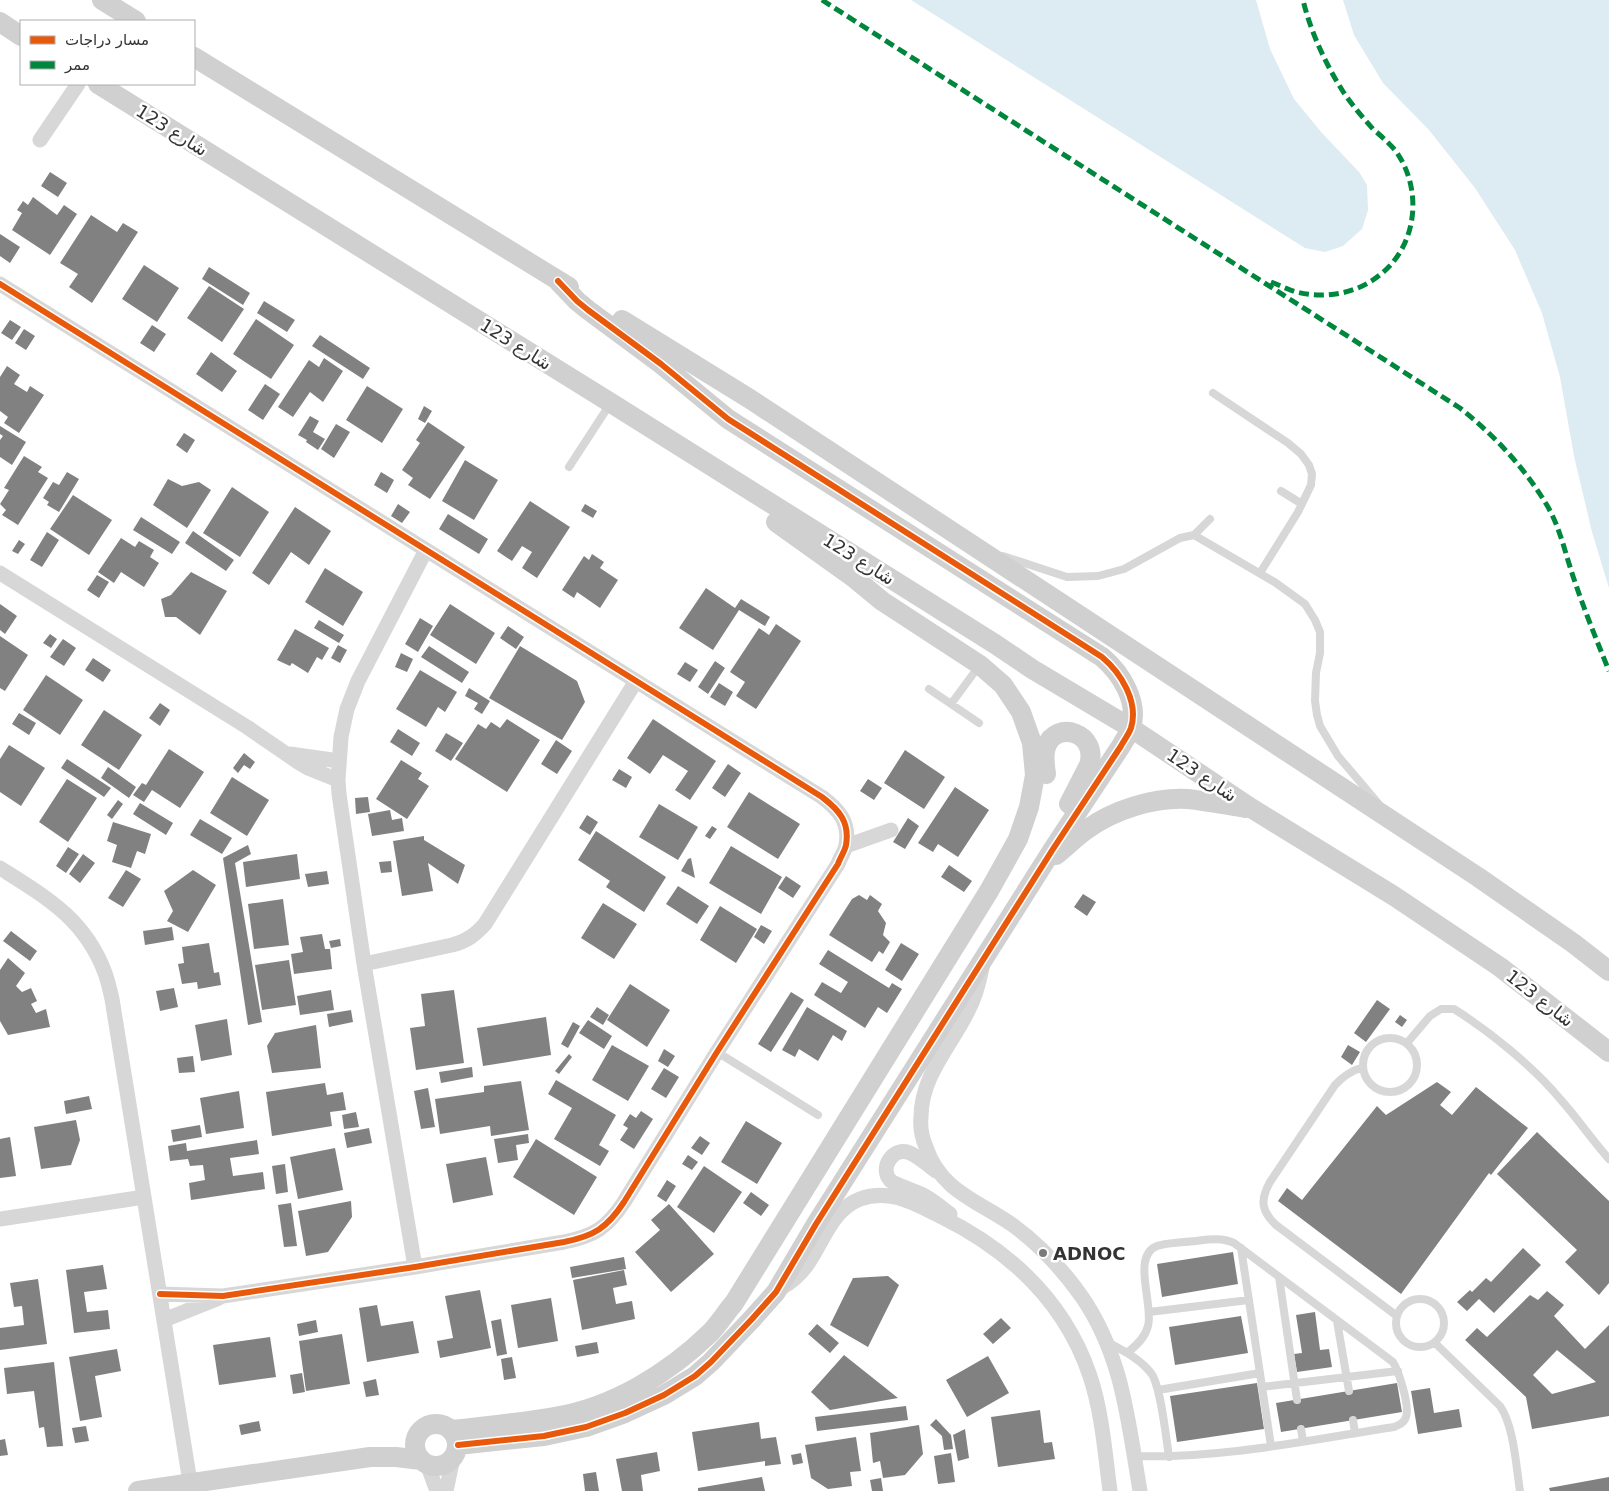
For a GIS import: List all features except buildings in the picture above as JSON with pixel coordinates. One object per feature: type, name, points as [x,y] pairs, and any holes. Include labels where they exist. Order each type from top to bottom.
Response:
[{"type":"street","points":[[102,0],[134,20]]},
{"type":"street","points":[[0,22],[20,35]]},
{"type":"street","points":[[195,57],[750,400],[1478,877],[1573,943],[1609,971]]},
{"type":"street","points":[[40,140],[77,85]]},
{"type":"street","name":"شارع 123","points":[[100,85],[611,403],[1032,669],[1131,728],[1251,808],[1394,896],[1500,967],[1609,1052]]},
{"type":"street","points":[[454,1444],[544,1436],[586,1427],[626,1413],[664,1395],[695,1376],[752,1319],[776,1292],[816,1224],[1053,848],[1116,754],[1131,728],[1131,705],[1126,689],[1118,673],[1102,657],[728,419],[661,364],[588,310],[558,281]]},
{"type":"street","points":[[0,284],[822,798],[837,809],[846,827],[846,846],[838,864],[717,1052],[614,1218],[599,1230],[582,1238],[415,1267],[223,1296],[160,1294]]},
{"type":"street","points":[[454,1444],[593,1407],[629,1392],[655,1377],[711,1332],[734,1303],[989,890],[1018,838],[1029,808],[1035,775],[1032,743],[1021,712],[1003,685],[980,665],[882,600],[798,537],[695,466],[657,432]]},
{"type":"street","points":[[415,1267],[364,964],[338,780],[341,738],[347,709],[358,682],[426,550]]},
{"type":"street","points":[[0,573],[239,722],[308,768],[338,780]]},
{"type":"street","points":[[364,964],[452,945],[465,941],[476,934],[485,924],[636,682]]},
{"type":"street","points":[[989,890],[1007,870],[1032,831],[1039,813],[1046,777],[1045,749],[1047,744],[1057,735],[1071,732],[1084,738],[1091,751],[1091,758],[1061,820],[1053,848]]},
{"type":"street","points":[[286,754],[339,761]]},
{"type":"street","points":[[1043,866],[1102,820],[1134,807],[1168,800],[1187,799],[1251,808]]},
{"type":"street","points":[[846,846],[891,830]]},
{"type":"street","points":[[0,868],[59,907],[78,926],[94,948],[105,973],[112,999],[190,1482]]},
{"type":"street","points":[[939,1173],[928,1152],[922,1130],[921,1112],[924,1093],[934,1070],[974,999],[983,961]]},
{"type":"street","points":[[1110,1491],[1098,1406],[1090,1376],[1064,1321],[1046,1296],[1025,1273],[925,1195],[893,1183],[887,1174],[887,1162],[899,1152],[910,1153],[939,1173],[957,1191],[1013,1225],[1051,1259],[1068,1278],[1082,1298],[1107,1342],[1117,1370],[1125,1398],[1140,1491]]},
{"type":"street","points":[[776,1292],[802,1271],[833,1220],[840,1212],[858,1200],[880,1195],[902,1198],[968,1230]]},
{"type":"street","points":[[0,1219],[144,1197]]},
{"type":"street","points":[[164,1320],[223,1296]]},
{"type":"street","points":[[370,1456],[396,1446],[426,1426],[439,1424],[446,1426],[454,1444],[446,1491]]},
{"type":"street","points":[[420,1431],[415,1445],[417,1453],[424,1462],[437,1491]]},
{"type":"street","points":[[138,1491],[370,1456],[396,1457],[441,1466],[448,1463],[454,1444]]},
{"type":"lane","points":[[1213,393],[1288,443],[1301,454],[1309,465],[1312,474],[1311,484],[1302,504],[1260,573]]},
{"type":"lane","points":[[569,467],[611,403]]},
{"type":"lane","points":[[1281,491],[1302,504]]},
{"type":"lane","points":[[984,553],[1004,556],[1067,577],[1105,575],[1124,569],[1180,538],[1194,535],[1210,519]]},
{"type":"lane","points":[[1194,535],[1260,573],[1305,604],[1320,632],[1320,653],[1316,673],[1315,701],[1320,726],[1338,756],[1391,820]]},
{"type":"lane","points":[[951,704],[980,665]]},
{"type":"lane","points":[[928,689],[978,723]]},
{"type":"lane","points":[[1408,1043],[1430,1016],[1441,1009],[1454,1009],[1514,1054],[1538,1075],[1606,1152],[1609,1159]]},
{"type":"lane","points":[[1387,1038],[1398,1038],[1408,1043],[1415,1052],[1418,1062],[1417,1073],[1412,1083],[1403,1090],[1393,1093],[1382,1092],[1372,1086],[1365,1078],[1362,1067],[1369,1047],[1377,1040],[1387,1038]]},
{"type":"lane","points":[[717,1052],[818,1116]]},
{"type":"lane","points":[[1362,1067],[1342,1077],[1334,1086],[1264,1192],[1263,1205],[1267,1217],[1276,1225],[1397,1316]]},
{"type":"lane","points":[[1127,1353],[1136,1346],[1149,1326],[1145,1261],[1149,1252],[1156,1246],[1217,1239],[1226,1240],[1241,1248],[1393,1362],[1398,1371],[1406,1410],[1406,1418],[1401,1424],[1394,1427],[1271,1446],[1169,1457],[1134,1456]]},
{"type":"lane","points":[[1241,1248],[1271,1446]]},
{"type":"lane","points":[[1279,1277],[1297,1400]]},
{"type":"lane","points":[[1424,1299],[1434,1304],[1442,1312],[1444,1323],[1442,1334],[1435,1343],[1424,1348],[1412,1346],[1402,1339],[1396,1328],[1397,1316],[1403,1306],[1412,1300],[1424,1299]]},
{"type":"lane","points":[[1149,1312],[1249,1300]]},
{"type":"lane","points":[[1337,1320],[1348,1391]]},
{"type":"lane","points":[[1107,1342],[1140,1362],[1152,1374],[1158,1390],[1169,1457]]},
{"type":"lane","points":[[1435,1343],[1506,1414],[1520,1491]]},
{"type":"lane","points":[[1262,1387],[1398,1371]]},
{"type":"lane","points":[[1158,1390],[1260,1373]]},
{"type":"lane","points":[[1353,1420],[1355,1433]]},
{"type":"lane","points":[[1301,1429],[1303,1441]]},
{"type":"shaded area","points":[[911,0],[1256,0],[1270,49],[1294,99],[1322,133],[1359,172],[1367,185],[1368,210],[1362,229],[1343,246],[1325,252],[1305,248]]},
{"type":"shaded area","points":[[1343,0],[1609,0],[1609,588],[1592,532],[1574,456],[1560,377],[1542,313],[1515,250],[1475,188],[1429,130],[1383,83],[1354,35]]},
{"type":"marked path","points":[[822,0],[1460,408],[1473,419],[1508,453],[1548,507],[1609,671]]},
{"type":"marked path","points":[[1271,282],[1296,292],[1319,295],[1341,293],[1362,286],[1372,281],[1393,262],[1403,247],[1409,232],[1412,215],[1413,198],[1410,181],[1404,165],[1395,150],[1373,129],[1347,98],[1337,82],[1315,37],[1303,0]]},
{"type":"cycle path","points":[[458,1445],[544,1436],[586,1427],[625,1413],[664,1395],[695,1376],[752,1319],[776,1292],[816,1224],[1053,849],[1121,746],[1130,730],[1133,718],[1133,708],[1127,689],[1116,671],[1102,657],[728,419],[661,364],[588,310],[558,281]]},
{"type":"cycle path","points":[[0,284],[822,797],[838,812],[845,823],[847,837],[838,864],[717,1052],[624,1202],[612,1218],[599,1230],[584,1237],[564,1242],[223,1296],[160,1294]]},
{"type":"place","name":"ADNOC","points":[[1043,1253]]}]
